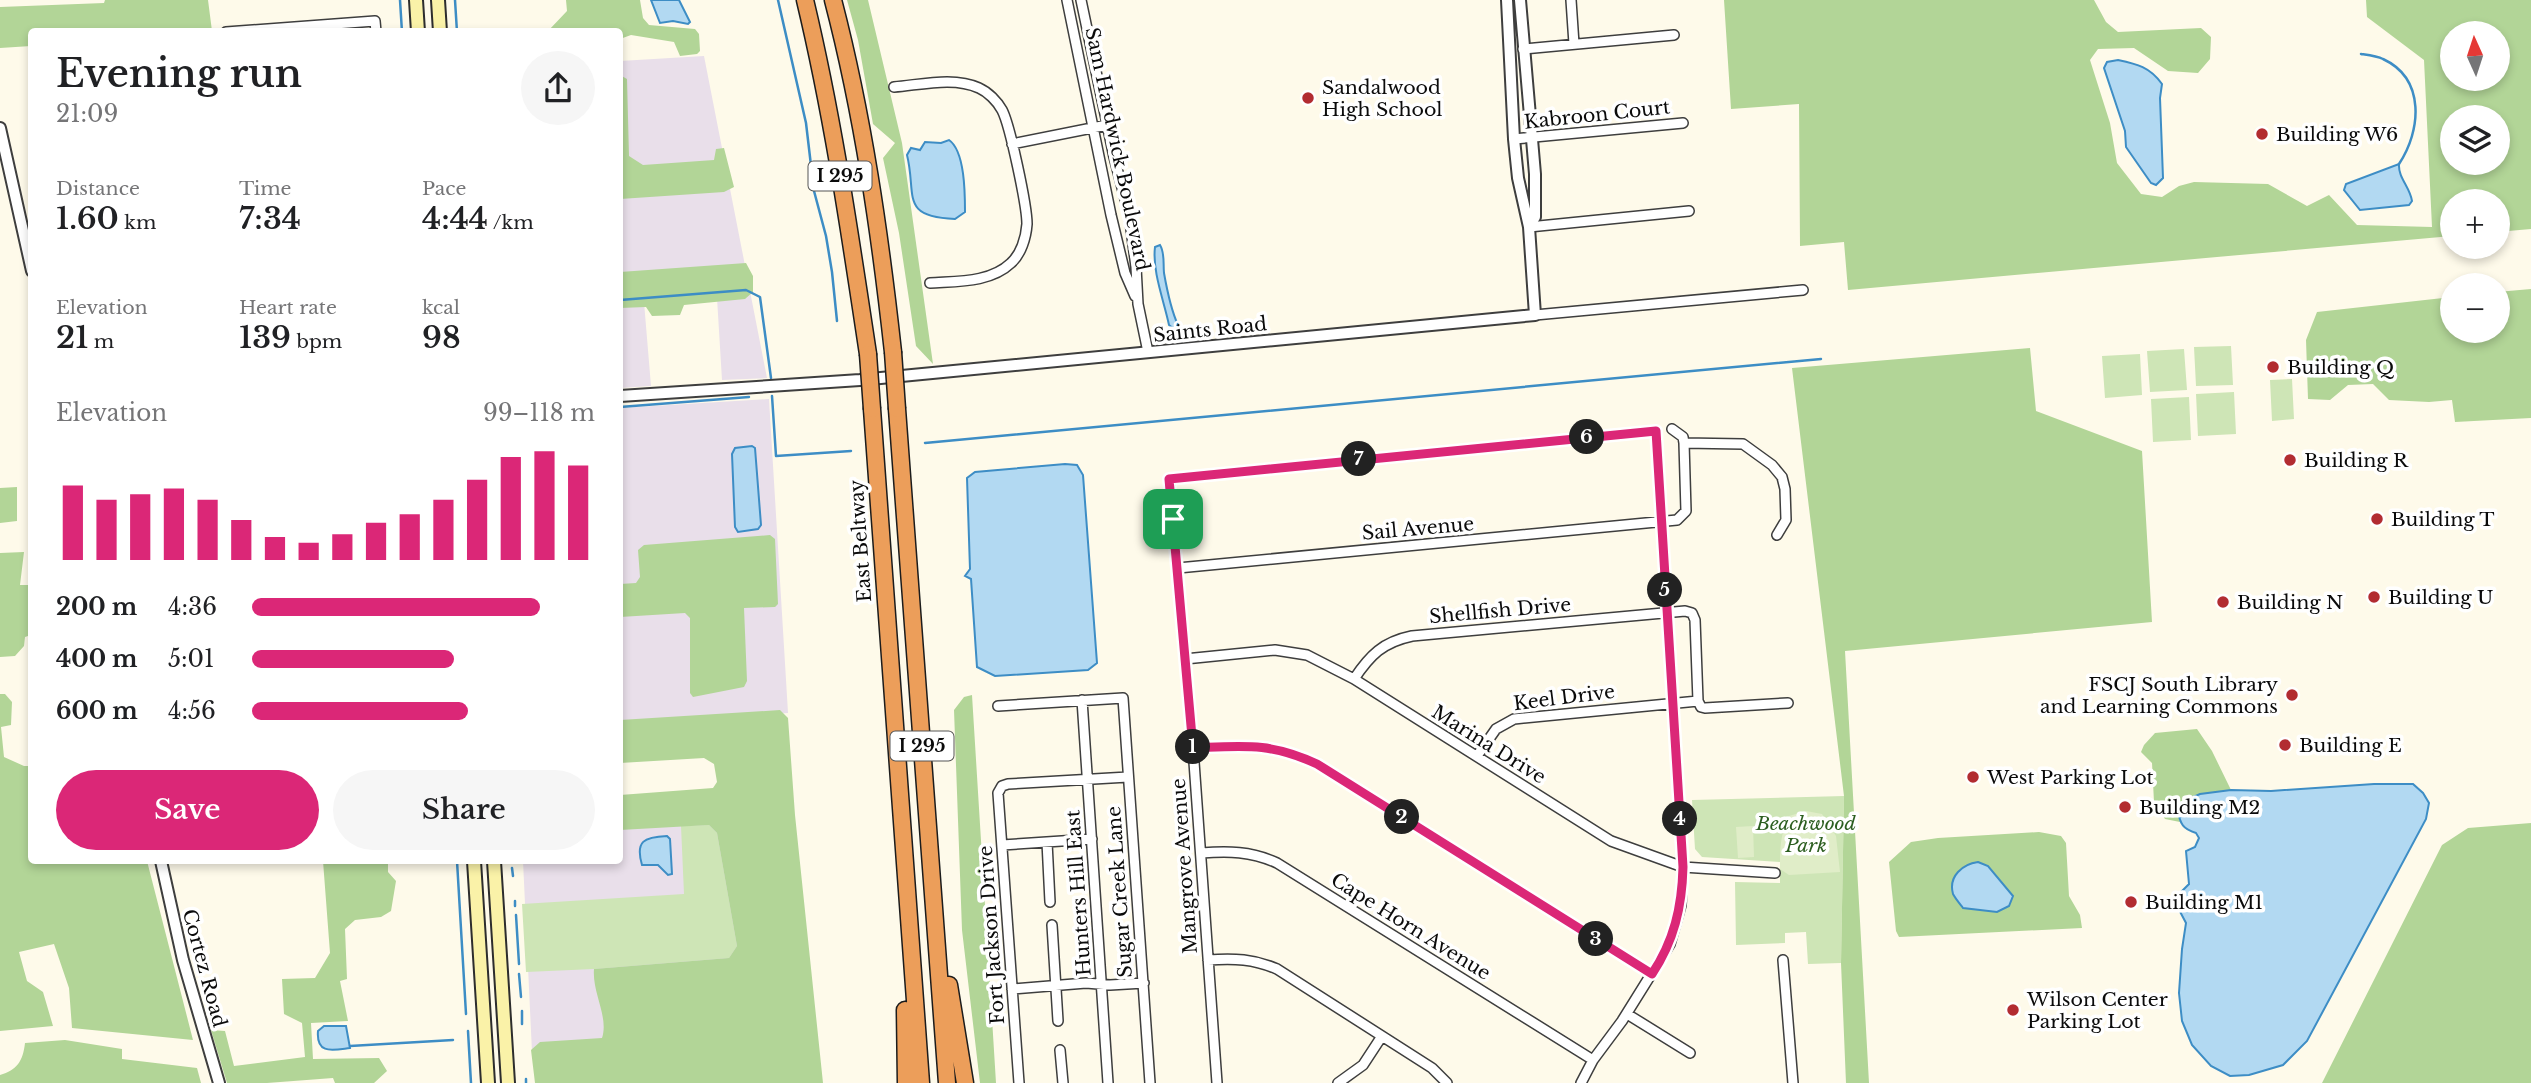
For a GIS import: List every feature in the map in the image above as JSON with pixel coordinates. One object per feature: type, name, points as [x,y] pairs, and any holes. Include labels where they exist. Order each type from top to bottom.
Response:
[{"type":"highway","name":"East Beltway","points":[[805,0],[828,106],[867,354],[920,1083]]},
{"type":"highway","name":"I 295","points":[[833,0],[845,45],[865,159],[884,274],[893,352],[947,1083]]},
{"type":"highway","points":[[932,876],[965,1083]]},
{"type":"highway","points":[[905,878],[906,1083]]},
{"type":"main road","points":[[416,0],[418,28]]},
{"type":"main road","points":[[438,0],[440,28]]},
{"type":"main road","points":[[474,864],[488,1083]]},
{"type":"main road","points":[[494,864],[508,1083]]},
{"type":"street","name":"Sam Hardwick Boulevard","points":[[1068,0],[1125,273],[1138,304]]},
{"type":"street","name":"Sam Hardwick Boulevard","points":[[1081,0],[1129,214],[1138,304],[1148,352]]},
{"type":"street","points":[[1507,0],[1514,139],[1518,178],[1529,227],[1535,315]]},
{"type":"street","points":[[1520,0],[1535,174],[1535,217],[1529,227]]},
{"type":"street","points":[[1571,0],[1574,44]]},
{"type":"street","points":[[280,28],[375,21],[376,28]]},
{"type":"street","points":[[1523,49],[1674,35]]},
{"type":"street","points":[[1510,76],[1520,78],[1527,85]]},
{"type":"street","points":[[894,87],[965,83],[982,89],[1000,107],[1007,121],[1027,222],[1022,246],[1014,261],[996,275],[930,283]]},
{"type":"street","name":"Kabroon Court","points":[[1514,139],[1683,123]]},
{"type":"street","points":[[1012,145],[1108,125]]},
{"type":"street","points":[[0,128],[28,253]]},
{"type":"street","points":[[1529,227],[1689,211]]},
{"type":"street","name":"Saints Road","points":[[623,396],[860,380],[1803,290]]},
{"type":"street","points":[[1581,1083],[1593,1060],[1627,1014],[1670,944],[1681,905],[1683,867],[1660,522],[1677,520],[1683,517],[1686,511],[1683,437],[1672,429]]},
{"type":"street","name":"Mangrove Avenue","points":[[1217,1083],[1193,748],[1169,479],[1656,431],[1660,522]]},
{"type":"street","points":[[1684,443],[1743,444],[1772,465],[1782,477],[1785,489],[1786,520],[1777,535]]},
{"type":"street","name":"Sail Avenue","points":[[1178,568],[1660,522]]},
{"type":"street","points":[[1667,612],[1685,611],[1692,613],[1695,620],[1698,701]]},
{"type":"street","name":"Shellfish Drive","points":[[1354,679],[1378,649],[1412,636],[1667,612]]},
{"type":"street","name":"Marina Drive","points":[[1185,659],[1275,650],[1322,661],[1611,841],[1683,867],[1775,873]]},
{"type":"street","name":"Sugar Creek Lane","points":[[1082,700],[1123,698],[1150,1083]]},
{"type":"street","points":[[998,706],[1082,700]]},
{"type":"street","name":"Hunters Hill East","points":[[1082,700],[1108,1083]]},
{"type":"street","name":"Keel Drive","points":[[1477,756],[1496,729],[1514,719],[1672,702],[1698,701],[1701,707],[1705,708],[1788,703]]},
{"type":"street","points":[[1193,748],[1240,744],[1259,746],[1288,752],[1317,764],[1652,974]]},
{"type":"street","points":[[1088,780],[1128,777]]},
{"type":"street","name":"Fort Jackson Drive","points":[[1019,1083],[998,793],[1002,786],[1008,784],[1088,780]]},
{"type":"street","points":[[1002,845],[1092,839]]},
{"type":"street","points":[[1047,842],[1050,902]]},
{"type":"street","name":"Cape Horn Avenue","points":[[1201,853],[1249,853],[1276,863],[1593,1060]]},
{"type":"street","name":"Cortez Road","points":[[162,864],[183,960],[219,1083]]},
{"type":"street","points":[[1052,925],[1058,1021]]},
{"type":"street","points":[[1208,960],[1245,959],[1278,969],[1432,1068],[1447,1083]]},
{"type":"street","points":[[1783,960],[1793,1083]]},
{"type":"street","points":[[1012,989],[1144,983]]},
{"type":"street","points":[[1627,1014],[1690,1053]]},
{"type":"street","points":[[1338,1083],[1363,1065],[1382,1036]]},
{"type":"street","points":[[1060,1050],[1063,1083]]},
{"type":"shaded area","points":[[704,56],[767,378],[722,380],[717,298],[644,302],[651,386],[623,388],[623,61]]},
{"type":"shaded area","points":[[769,399],[788,713],[623,724],[623,408]]},
{"type":"shaded area","points":[[791,815],[814,1035],[532,1052],[523,864],[623,864],[623,825]]},
{"type":"green space","points":[[105,0],[208,0],[212,28],[28,28],[28,46],[0,48],[0,7],[104,3]]},
{"type":"green space","points":[[566,0],[640,0],[643,18],[649,25],[695,29],[699,34],[700,51],[697,54],[680,56],[674,42],[631,35],[623,38],[623,28],[551,28],[567,11]]},
{"type":"green space","points":[[847,0],[868,0],[902,143],[933,364],[916,346],[899,233],[883,158],[895,143],[873,124],[858,40]]},
{"type":"green space","points":[[1724,0],[2094,0],[2106,22],[2118,32],[2201,28],[2211,37],[2210,59],[2198,73],[2168,71],[2134,48],[2098,49],[2090,60],[2110,123],[2117,163],[2141,194],[2162,197],[2179,186],[2194,182],[2268,184],[2307,206],[2329,195],[2357,225],[2432,227],[2424,60],[2367,17],[2366,0],[2531,0],[2531,229],[2510,231],[2510,189],[2440,189],[2440,237],[1848,290],[1844,242],[1800,246],[1799,104],[1731,109]]},
{"type":"green space","points":[[623,77],[627,79],[629,156],[643,165],[714,160],[716,149],[724,148],[734,187],[724,192],[623,199]]},
{"type":"green space","points":[[746,263],[753,276],[753,292],[745,299],[684,305],[680,315],[652,316],[646,307],[623,308],[623,272]]},
{"type":"green space","points":[[2531,289],[2531,418],[2455,422],[2452,400],[2389,400],[2373,384],[2348,385],[2330,400],[2308,399],[2306,340],[2317,312],[2440,298],[2440,343],[2510,343],[2510,291]]},
{"type":"green space","points":[[2231,346],[2233,385],[2196,386],[2194,347]]},
{"type":"green space","points":[[2030,348],[2036,411],[2142,451],[2152,622],[1845,651],[1869,1083],[1846,1083],[1841,963],[1844,796],[1792,368]]},
{"type":"green space","points":[[2184,349],[2187,390],[2150,392],[2147,351]]},
{"type":"green space","points":[[2140,354],[2142,395],[2105,398],[2102,356]]},
{"type":"green space","points":[[2292,379],[2294,419],[2272,421],[2270,380]]},
{"type":"green space","points":[[2234,392],[2236,434],[2198,436],[2196,394]]},
{"type":"green space","points":[[2189,397],[2191,440],[2153,442],[2151,399]]},
{"type":"green space","points":[[17,487],[17,521],[0,523],[0,488]]},
{"type":"green space","points":[[770,535],[775,539],[778,604],[775,607],[744,608],[747,681],[744,687],[693,697],[690,693],[690,618],[685,613],[623,617],[623,584],[636,583],[640,577],[638,550],[644,545]]},
{"type":"green space","points":[[24,552],[20,585],[28,585],[28,636],[15,656],[0,657],[0,553]]},
{"type":"green space","points":[[0,694],[5,694],[12,702],[11,725],[1,727],[4,757],[28,766],[28,864],[148,864],[193,1040],[72,1028],[69,988],[54,944],[19,952],[27,981],[43,992],[53,1026],[0,1031]]},
{"type":"green space","points":[[972,695],[996,1083],[980,1083],[962,930],[954,710],[964,697]]},
{"type":"green space","points":[[780,710],[788,718],[795,815],[823,1083],[535,1083],[531,1050],[540,1042],[602,1038],[604,1030],[594,969],[729,958],[737,946],[717,833],[709,825],[623,830],[623,795],[713,788],[717,782],[714,764],[704,758],[623,763],[623,720]]},
{"type":"green space","points":[[2197,729],[2212,751],[2231,790],[2200,794],[2178,811],[2180,822],[2165,819],[2154,802],[2152,763],[2141,752],[2155,733]]},
{"type":"green space","name":"Beachwood Park","points":[[1844,796],[1841,963],[1808,964],[1806,932],[1785,933],[1785,943],[1736,945],[1735,882],[1780,883],[1780,862],[1702,857],[1695,849],[1692,800]]},
{"type":"green space","points":[[1806,811],[1822,814],[1836,836],[1840,872],[1789,875],[1780,869],[1781,842],[1789,816]]},
{"type":"green space","points":[[2531,823],[2531,1083],[2322,1083],[2442,845],[2468,828]]},
{"type":"green space","points":[[709,825],[717,833],[737,946],[729,958],[526,972],[522,904],[684,894],[681,826]]},
{"type":"green space","points":[[1753,826],[1754,857],[1738,858],[1736,827]]},
{"type":"green space","points":[[2039,832],[2061,836],[2066,843],[2069,896],[2080,915],[2082,928],[1899,937],[1896,931],[1889,862],[1911,842]]},
{"type":"green space","points":[[323,864],[388,864],[388,872],[396,881],[391,911],[381,917],[355,920],[345,929],[347,979],[340,981],[348,1021],[311,1023],[313,1059],[379,1058],[387,1071],[374,1083],[335,1083],[333,1078],[227,1083],[211,1030],[225,1031],[234,1066],[305,1057],[302,1023],[284,1014],[282,979],[315,978],[330,953]]},
{"type":"green space","points":[[65,1040],[122,1049],[122,1059],[197,1068],[201,1083],[0,1083],[0,1075],[18,1064],[25,1043]]},
{"type":"water","points":[[651,0],[679,0],[690,22],[660,23]]},
{"type":"water","points":[[2118,60],[2143,67],[2162,84],[2160,98],[2163,178],[2156,185],[2151,183],[2126,147],[2125,131],[2104,68],[2107,62]]},
{"type":"water","points":[[949,140],[958,153],[964,184],[965,212],[955,219],[925,214],[918,208],[912,192],[907,155],[911,148],[920,150],[925,142],[941,143]]},
{"type":"water","points":[[2399,164],[2400,174],[2411,196],[2409,205],[2360,210],[2344,190],[2346,184]]},
{"type":"water","points":[[1160,245],[1168,293],[1178,325],[1174,329],[1169,325],[1157,276],[1155,247]]},
{"type":"water","points":[[735,448],[755,448],[761,525],[758,529],[738,532],[735,527],[732,454]]},
{"type":"water","points":[[1077,465],[1083,475],[1097,663],[1088,670],[995,676],[977,667],[971,579],[965,576],[970,569],[967,478],[975,472]]},
{"type":"water","points":[[2413,784],[2429,803],[2426,819],[2307,1041],[2283,1065],[2249,1075],[2230,1076],[2211,1066],[2192,1045],[2182,1021],[2179,993],[2186,923],[2176,904],[2177,896],[2189,884],[2186,851],[2195,847],[2199,838],[2183,825],[2178,811],[2184,801],[2200,794],[2231,790],[2271,791]]},
{"type":"water","points":[[667,836],[670,839],[672,874],[668,875],[658,865],[642,865],[640,857],[643,842]]},
{"type":"water","points":[[1978,862],[1988,866],[2013,896],[2009,906],[1997,912],[1963,908],[1956,899],[1952,888],[1955,876],[1962,868]]},
{"type":"water","points":[[324,1026],[346,1026],[350,1048],[332,1050],[323,1047],[318,1039],[318,1031]]},
{"type":"waterway","points":[[400,0],[402,28]]},
{"type":"waterway","points":[[455,0],[457,28]]},
{"type":"waterway","points":[[778,0],[806,123],[814,191],[832,272],[837,321]]},
{"type":"waterway","points":[[2361,54],[2381,58],[2397,68],[2407,79],[2413,92],[2415,122],[2412,136],[2399,164]]},
{"type":"waterway","points":[[623,300],[746,290],[760,297],[771,378]]},
{"type":"waterway","points":[[925,443],[1821,359]]},
{"type":"waterway","points":[[772,396],[776,456],[851,451]]},
{"type":"waterway","points":[[623,407],[749,397]]},
{"type":"waterway","points":[[457,864],[466,1014]]},
{"type":"waterway","points":[[512,868],[513,876]]},
{"type":"waterway","points":[[515,901],[515,906]]},
{"type":"waterway","points":[[516,915],[519,964]]},
{"type":"waterway","points":[[519,974],[521,997]]},
{"type":"waterway","points":[[522,1011],[522,1024]]},
{"type":"waterway","points":[[468,1031],[471,1083]]},
{"type":"waterway","points":[[350,1046],[453,1040]]},
{"type":"place","name":"Sandalwood High School","points":[[1308,98]]},
{"type":"place","name":"Building W6","points":[[2262,134]]},
{"type":"place","name":"Building Q","points":[[2273,367]]},
{"type":"place","name":"Building R","points":[[2290,460]]},
{"type":"place","name":"Building T","points":[[2377,519]]},
{"type":"place","name":"Building U","points":[[2374,597]]},
{"type":"place","name":"Building N","points":[[2223,602]]},
{"type":"place","name":"FSCJ South Library and Learning Commons","points":[[2292,695]]},
{"type":"place","name":"Building E","points":[[2285,745]]},
{"type":"place","name":"West Parking Lot","points":[[1973,777]]},
{"type":"place","name":"Building M2","points":[[2125,807]]},
{"type":"place","name":"Building M1","points":[[2131,902]]},
{"type":"place","name":"Wilson Center Parking Lot","points":[[2013,1010]]},
{"type":"route","points":[[1656,431],[1683,867],[1681,905],[1676,926],[1670,944],[1652,974],[1317,764],[1279,749],[1259,746],[1240,744],[1193,748],[1173,519],[1169,479],[1656,431]]}]
